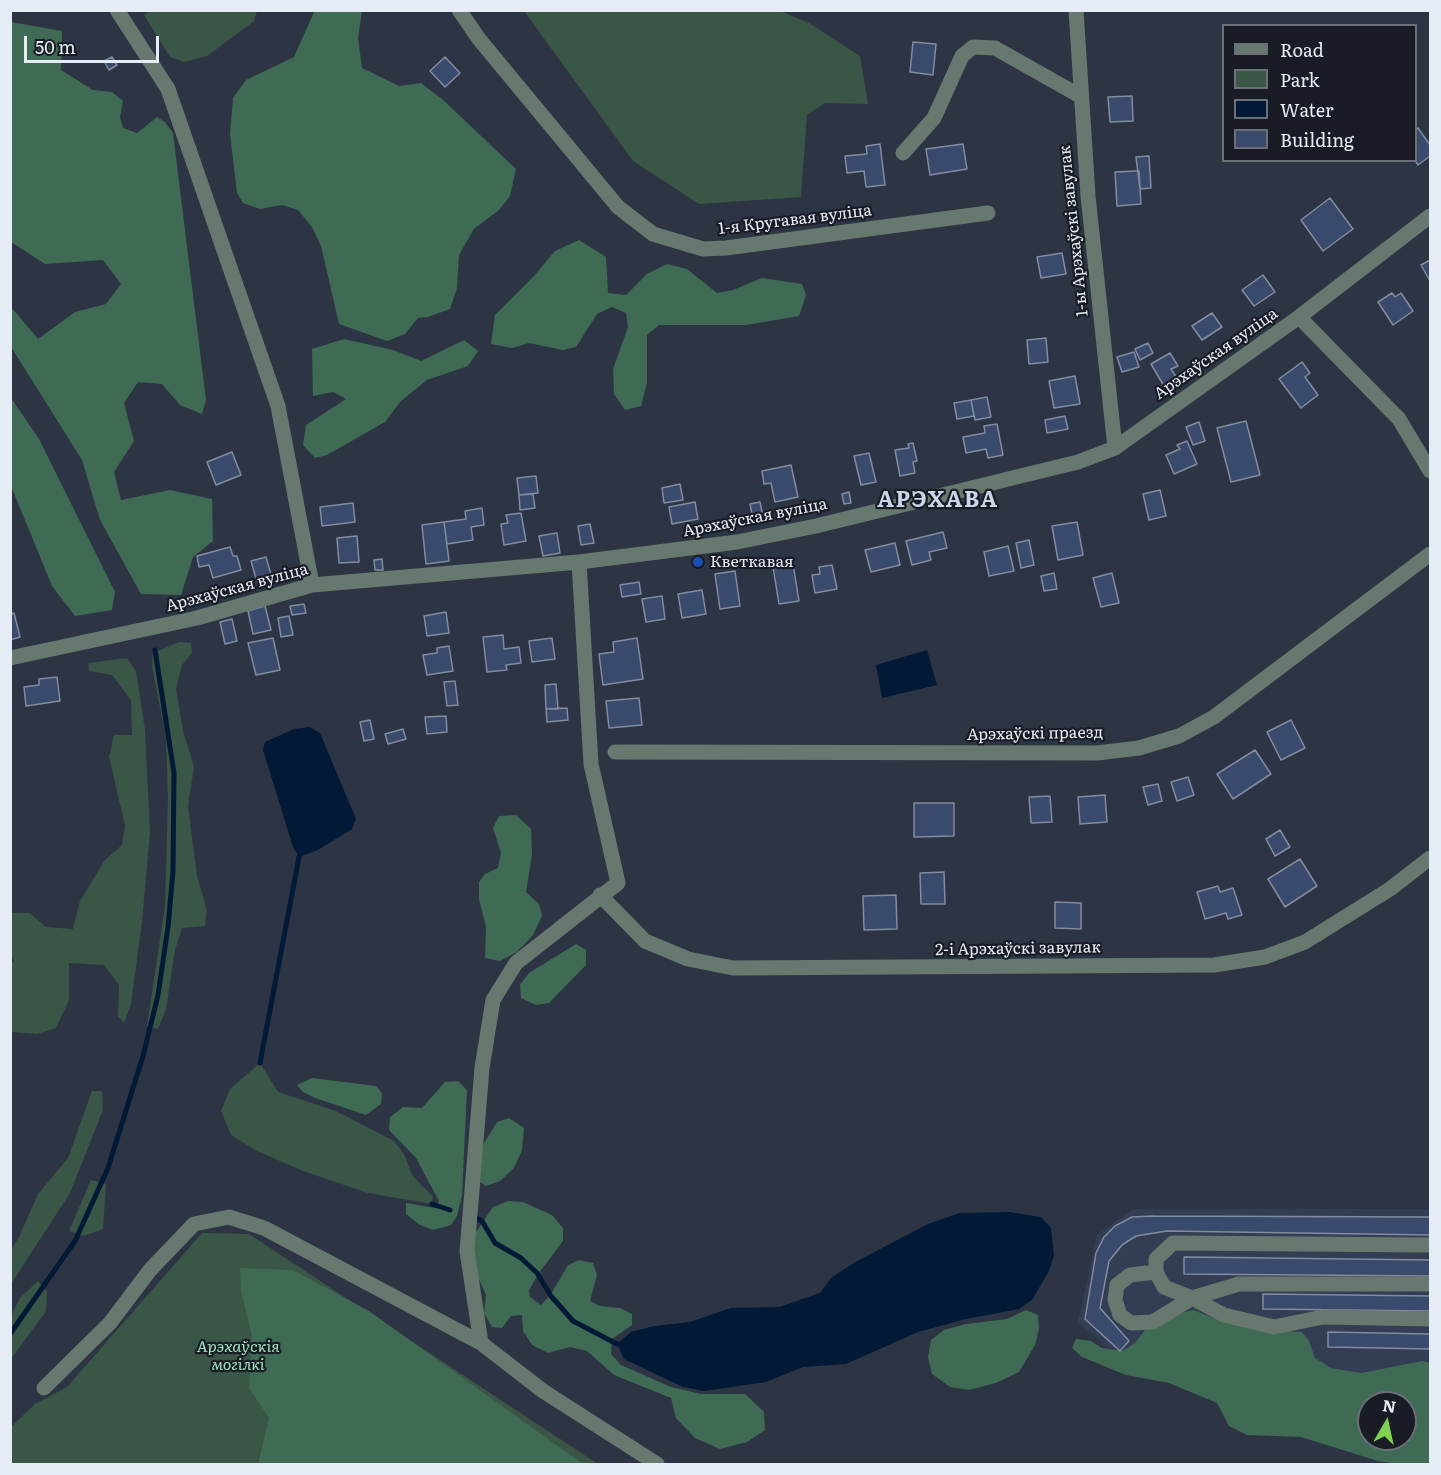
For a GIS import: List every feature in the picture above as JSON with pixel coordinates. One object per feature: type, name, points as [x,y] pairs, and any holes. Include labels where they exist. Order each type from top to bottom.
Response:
[{"type":"street","points":[[117,10],[168,89],[278,406],[312,585]]},
{"type":"street","name":"1-я Кругавая вуліца","points":[[459,10],[479,39],[618,207],[653,234],[703,249],[726,248],[988,213]]},
{"type":"street","name":"1-ы Арэхаўскі завулак","points":[[1076,10],[1080,96],[1115,448]]},
{"type":"street","points":[[903,153],[934,117],[962,56],[973,47],[995,48],[1080,96]]},
{"type":"street","name":"Арэхаўская вуліца","points":[[10,658],[197,618],[312,585],[579,562],[695,549],[816,526],[1078,462],[1115,448],[1299,317],[1431,216]]},
{"type":"street","points":[[1299,317],[1398,419],[1431,471]]},
{"type":"street","name":"Арэхаўскі праезд","points":[[615,752],[1097,753],[1139,748],[1179,736],[1214,717],[1431,554]]},
{"type":"street","points":[[482,1343],[467,1251],[482,1068],[493,1000],[516,963],[618,883],[591,764],[579,562]]},
{"type":"street","name":"2-і Арэхаўскі завулак","points":[[600,895],[645,941],[688,959],[733,968],[1214,964],[1265,957],[1305,942],[1390,889],[1431,858]]},
{"type":"street","points":[[44,1388],[110,1323],[150,1270],[194,1224],[229,1217],[264,1227],[482,1343],[543,1391],[657,1464]]},
{"type":"street","points":[[1431,1245],[1173,1243],[1156,1259],[1156,1272],[1164,1287],[1192,1298],[1224,1315],[1274,1327],[1323,1317],[1431,1319]]},
{"type":"street","points":[[1156,1272],[1130,1275],[1117,1285],[1115,1300],[1120,1315],[1131,1323],[1153,1322],[1192,1298],[1239,1284],[1431,1284]]},
{"type":"shaded area","points":[[1133,1209],[1430,1209],[1430,1380],[1117,1356],[1078,1322],[1097,1235]]},
{"type":"green space","points":[[257,10],[254,21],[207,56],[184,62],[170,57],[144,15],[151,11]]},
{"type":"green space","points":[[315,10],[362,11],[358,38],[362,68],[399,86],[421,83],[442,99],[516,169],[510,196],[499,210],[474,229],[459,255],[457,288],[450,309],[418,318],[405,334],[387,341],[339,324],[321,246],[312,227],[298,210],[282,205],[260,209],[243,203],[237,193],[230,134],[233,98],[246,80],[294,57]]},
{"type":"green space","points":[[524,11],[780,11],[809,23],[860,56],[868,104],[825,103],[807,115],[801,197],[699,204],[633,161]]},
{"type":"green space","points":[[11,22],[62,31],[61,70],[93,90],[112,92],[123,101],[120,117],[123,128],[137,133],[157,117],[165,122],[173,133],[206,400],[202,414],[180,405],[162,384],[138,382],[124,403],[134,441],[114,472],[121,500],[170,490],[212,499],[213,541],[193,557],[181,595],[141,594],[100,520],[82,460],[11,347],[11,307],[38,339],[75,312],[106,304],[121,284],[103,260],[45,264],[11,242]]},
{"type":"green space","points":[[579,240],[606,257],[608,293],[626,295],[647,274],[667,264],[687,269],[717,293],[733,290],[762,278],[802,284],[806,295],[799,316],[746,325],[659,325],[647,335],[647,383],[641,406],[625,410],[614,394],[613,369],[628,327],[626,313],[612,307],[597,314],[576,347],[563,350],[529,343],[512,348],[491,344],[495,315],[555,251]]},
{"type":"green space","points":[[344,339],[393,350],[421,361],[464,340],[478,351],[468,366],[427,380],[401,401],[385,422],[327,455],[315,458],[303,445],[306,425],[346,399],[333,392],[313,396],[312,349]]},
{"type":"green space","points":[[11,398],[39,439],[115,592],[112,610],[75,616],[52,586],[11,486]]},
{"type":"green space","points":[[179,642],[191,643],[192,653],[182,665],[176,689],[183,731],[194,767],[188,806],[197,876],[207,910],[205,926],[182,928],[175,950],[166,1009],[158,1029],[147,1026],[165,906],[168,799],[166,738],[152,666],[153,653]]},
{"type":"green space","points":[[127,658],[136,671],[145,730],[150,833],[142,922],[131,1004],[124,1023],[118,1016],[119,985],[104,965],[69,963],[69,1000],[56,1028],[37,1034],[11,1032],[10,963],[14,962],[11,953],[11,913],[30,913],[46,927],[73,929],[80,901],[105,860],[122,845],[125,825],[109,757],[114,735],[132,735],[131,700],[112,675],[89,671],[88,663]]},
{"type":"green space","points":[[516,815],[531,829],[532,855],[526,892],[539,904],[542,916],[533,935],[517,952],[500,961],[485,958],[486,927],[479,899],[479,882],[485,874],[498,868],[501,853],[493,828],[499,816]]},
{"type":"green space","points":[[576,944],[586,950],[586,965],[549,1003],[536,1005],[521,998],[520,985],[529,973]]},
{"type":"green space","points":[[260,1063],[278,1092],[336,1111],[394,1141],[404,1154],[412,1175],[433,1197],[432,1204],[368,1193],[303,1171],[257,1151],[231,1135],[221,1111],[230,1089]]},
{"type":"green space","points":[[312,1078],[376,1086],[382,1093],[381,1104],[366,1115],[315,1098],[303,1092],[297,1085]]},
{"type":"green space","points":[[458,1081],[467,1090],[462,1195],[457,1216],[451,1225],[433,1230],[420,1225],[406,1214],[406,1203],[435,1208],[439,1201],[416,1158],[389,1130],[390,1117],[403,1107],[422,1108],[445,1082]]},
{"type":"green space","points":[[92,1091],[102,1091],[103,1110],[70,1193],[11,1284],[11,1250],[38,1194],[68,1158]]},
{"type":"green space","points":[[509,1118],[524,1128],[522,1150],[514,1168],[500,1181],[486,1186],[478,1181],[481,1148],[497,1122]]},
{"type":"green space","points":[[91,1180],[106,1184],[103,1229],[84,1236],[69,1231]]},
{"type":"green space","points":[[508,1201],[523,1202],[552,1215],[563,1228],[563,1241],[539,1273],[529,1290],[530,1297],[541,1305],[551,1294],[568,1265],[579,1260],[593,1263],[597,1275],[590,1301],[600,1306],[620,1308],[632,1314],[632,1325],[612,1339],[611,1354],[621,1365],[671,1387],[701,1394],[745,1394],[764,1412],[765,1430],[747,1442],[720,1449],[695,1438],[676,1418],[671,1398],[614,1375],[587,1351],[570,1347],[548,1353],[532,1345],[523,1331],[522,1315],[511,1316],[502,1328],[492,1327],[484,1313],[486,1295],[472,1264],[472,1238],[493,1207]]},
{"type":"green space","name":"Арэхаўскія могілкі","points":[[202,1233],[249,1234],[598,1464],[11,1464],[11,1427],[35,1404],[67,1387]]},
{"type":"green space","points":[[240,1268],[293,1270],[369,1311],[583,1464],[258,1464],[269,1418],[249,1388],[252,1336],[241,1291]]},
{"type":"green space","points":[[38,1281],[47,1291],[46,1311],[11,1359],[11,1316],[20,1298]]},
{"type":"green space","points":[[1026,1310],[1038,1315],[1039,1329],[1035,1345],[1019,1372],[996,1383],[969,1390],[950,1387],[932,1374],[928,1357],[931,1340],[944,1330],[966,1324],[1007,1319]]},
{"type":"green space","points":[[1193,1310],[1256,1330],[1302,1332],[1309,1341],[1315,1358],[1331,1368],[1361,1373],[1422,1361],[1430,1363],[1430,1464],[1378,1461],[1301,1437],[1247,1435],[1229,1426],[1217,1403],[1169,1383],[1126,1375],[1082,1357],[1072,1348],[1076,1339],[1091,1341],[1102,1348],[1123,1351],[1136,1342],[1148,1326],[1173,1315]]},
{"type":"water","points":[[927,650],[937,685],[882,698],[876,665]]},
{"type":"water","points":[[310,727],[320,733],[356,819],[352,829],[318,850],[299,857],[293,847],[263,750],[265,742],[294,729]]},
{"type":"water","points":[[1009,1212],[1041,1217],[1051,1228],[1054,1255],[1049,1271],[1032,1300],[1019,1309],[966,1319],[918,1332],[846,1364],[803,1367],[766,1382],[704,1391],[683,1387],[624,1359],[617,1344],[631,1332],[654,1326],[690,1322],[731,1308],[779,1307],[820,1293],[832,1277],[859,1260],[928,1224],[960,1213]]},
{"type":"building","points":[[913,42],[936,44],[933,75],[910,72]]},
{"type":"building","points":[[112,57],[117,65],[109,70],[104,61]]},
{"type":"building","points":[[445,57],[460,73],[445,87],[430,71]]},
{"type":"building","points":[[1132,96],[1133,121],[1110,122],[1108,97]]},
{"type":"building","points":[[1417,129],[1430,145],[1430,156],[1418,165],[1416,162]]},
{"type":"building","points":[[880,144],[885,185],[866,187],[864,171],[847,173],[845,156],[867,154],[866,146]]},
{"type":"building","points":[[963,144],[967,169],[930,175],[926,149]]},
{"type":"building","points":[[1149,156],[1151,188],[1140,189],[1136,157]]},
{"type":"building","points":[[1139,171],[1141,204],[1117,206],[1115,172]]},
{"type":"building","points":[[1330,198],[1353,229],[1323,251],[1301,220]]},
{"type":"building","points":[[1062,253],[1066,274],[1041,278],[1037,257]]},
{"type":"building","points":[[1430,260],[1430,281],[1421,265]]},
{"type":"building","points":[[1263,275],[1275,292],[1254,306],[1242,290]]},
{"type":"building","points":[[1392,293],[1395,297],[1401,293],[1413,311],[1393,325],[1378,302]]},
{"type":"building","points":[[1212,313],[1222,327],[1202,340],[1192,326]]},
{"type":"building","points":[[1046,338],[1048,362],[1029,364],[1027,340]]},
{"type":"building","points":[[1148,343],[1153,353],[1140,360],[1135,349]]},
{"type":"building","points":[[1134,352],[1139,367],[1122,372],[1117,357]]},
{"type":"building","points":[[1170,353],[1178,366],[1171,369],[1177,378],[1164,386],[1151,364]]},
{"type":"building","points":[[1302,362],[1310,373],[1305,377],[1318,395],[1301,408],[1279,379]]},
{"type":"building","points":[[1075,376],[1080,404],[1054,408],[1049,381]]},
{"type":"building","points":[[987,397],[991,417],[975,420],[971,400]]},
{"type":"building","points":[[971,400],[974,416],[957,419],[954,403]]},
{"type":"building","points":[[1065,416],[1068,429],[1047,433],[1045,420]]},
{"type":"building","points":[[1246,421],[1260,475],[1231,482],[1217,428]]},
{"type":"building","points":[[1199,422],[1205,441],[1193,445],[1186,427]]},
{"type":"building","points":[[997,424],[1003,455],[988,458],[986,449],[966,453],[963,437],[985,433],[984,426]]},
{"type":"building","points":[[1187,441],[1197,464],[1174,474],[1166,455],[1180,449],[1177,445]]},
{"type":"building","points":[[913,443],[917,461],[913,462],[915,473],[900,476],[895,450],[909,448],[908,444]]},
{"type":"building","points":[[232,452],[241,475],[216,485],[207,462]]},
{"type":"building","points":[[869,453],[876,482],[861,485],[854,456]]},
{"type":"building","points":[[791,465],[798,497],[775,502],[771,483],[764,484],[762,471]]},
{"type":"building","points":[[536,476],[538,493],[519,495],[517,478]]},
{"type":"building","points":[[680,484],[683,500],[664,503],[662,488]]},
{"type":"building","points":[[1160,490],[1166,516],[1149,520],[1143,494]]},
{"type":"building","points":[[849,492],[851,503],[844,504],[842,494]]},
{"type":"building","points":[[533,494],[535,508],[520,510],[519,495]]},
{"type":"building","points":[[695,502],[698,519],[672,524],[669,507]]},
{"type":"building","points":[[760,502],[764,522],[754,524],[750,504]]},
{"type":"building","points":[[353,503],[355,522],[322,526],[320,507]]},
{"type":"building","points":[[482,508],[484,525],[471,527],[473,540],[447,544],[444,522],[466,519],[465,511]]},
{"type":"building","points":[[521,513],[526,541],[504,545],[501,524],[508,523],[506,515]]},
{"type":"building","points":[[444,522],[449,561],[426,564],[422,525]]},
{"type":"building","points":[[1077,522],[1083,555],[1058,560],[1052,526]]},
{"type":"building","points":[[590,524],[594,543],[581,545],[578,526]]},
{"type":"building","points":[[943,532],[947,548],[929,552],[931,560],[912,565],[906,541]]},
{"type":"building","points":[[557,533],[560,553],[543,556],[539,536]]},
{"type":"building","points":[[357,536],[359,562],[339,563],[337,538]]},
{"type":"building","points":[[1029,540],[1034,565],[1021,568],[1016,543]]},
{"type":"building","points":[[895,543],[900,565],[871,572],[865,550]]},
{"type":"building","points":[[1008,546],[1014,571],[989,576],[984,552]]},
{"type":"building","points":[[230,547],[233,556],[237,556],[241,570],[213,578],[209,565],[199,567],[197,556]]},
{"type":"building","points":[[266,557],[272,578],[257,582],[251,561]]},
{"type":"building","points":[[382,559],[383,570],[375,570],[374,560]]},
{"type":"building","points":[[793,564],[799,601],[779,604],[773,567]]},
{"type":"building","points":[[832,565],[837,589],[815,593],[812,575],[820,574],[819,567]]},
{"type":"building","points":[[735,571],[740,606],[720,609],[715,574]]},
{"type":"building","points":[[1054,573],[1057,589],[1044,591],[1041,576]]},
{"type":"building","points":[[1112,573],[1119,603],[1101,607],[1093,578]]},
{"type":"building","points":[[639,582],[641,594],[622,597],[620,585]]},
{"type":"building","points":[[702,590],[706,614],[682,618],[678,594]]},
{"type":"building","points":[[662,596],[665,619],[646,622],[642,599]]},
{"type":"building","points":[[304,604],[306,613],[292,615],[290,606]]},
{"type":"building","points":[[265,606],[271,630],[253,634],[248,611]]},
{"type":"building","points":[[446,612],[449,633],[427,636],[424,616]]},
{"type":"building","points":[[14,613],[20,637],[10,640],[10,614]]},
{"type":"building","points":[[289,616],[293,635],[281,637],[278,618]]},
{"type":"building","points":[[232,619],[237,641],[225,644],[220,622]]},
{"type":"building","points":[[503,635],[504,649],[519,647],[521,663],[506,665],[507,670],[487,672],[483,637]]},
{"type":"building","points":[[273,638],[280,670],[256,675],[248,643]]},
{"type":"building","points":[[552,638],[555,659],[532,662],[529,641]]},
{"type":"building","points":[[637,638],[643,679],[603,685],[599,654],[614,652],[613,642]]},
{"type":"building","points":[[449,646],[453,671],[427,675],[423,655],[437,653],[437,648]]},
{"type":"building","points":[[57,677],[60,701],[26,706],[24,687],[39,685],[39,679]]},
{"type":"building","points":[[455,681],[458,705],[447,706],[444,682]]},
{"type":"building","points":[[556,684],[558,709],[546,709],[545,685]]},
{"type":"building","points":[[639,698],[642,725],[609,728],[606,701]]},
{"type":"building","points":[[567,708],[568,720],[547,722],[546,709]]},
{"type":"building","points":[[446,716],[447,732],[427,734],[425,717]]},
{"type":"building","points":[[370,720],[374,739],[364,741],[360,722]]},
{"type":"building","points":[[1291,720],[1305,748],[1281,760],[1267,732]]},
{"type":"building","points":[[403,729],[406,739],[388,744],[385,734]]},
{"type":"building","points":[[1255,750],[1271,774],[1233,799],[1217,774]]},
{"type":"building","points":[[1188,777],[1194,795],[1177,801],[1171,782]]},
{"type":"building","points":[[1158,784],[1162,801],[1148,805],[1143,787]]},
{"type":"building","points":[[1105,795],[1107,822],[1080,824],[1078,797]]},
{"type":"building","points":[[1050,796],[1052,822],[1031,823],[1029,797]]},
{"type":"building","points":[[914,803],[954,803],[954,836],[914,837]]},
{"type":"building","points":[[1280,830],[1290,847],[1275,856],[1266,839]]},
{"type":"building","points":[[1300,859],[1317,886],[1285,907],[1268,879]]},
{"type":"building","points":[[944,872],[945,904],[921,904],[920,873]]},
{"type":"building","points":[[1218,886],[1220,892],[1233,888],[1242,915],[1228,919],[1226,913],[1205,919],[1197,892]]},
{"type":"building","points":[[896,895],[897,929],[864,930],[863,896]]},
{"type":"building","points":[[1055,902],[1081,903],[1081,929],[1055,928]]},
{"type":"building","points":[[1132,1217],[1430,1217],[1430,1235],[1167,1231],[1136,1236],[1122,1245],[1109,1261],[1100,1308],[1129,1341],[1120,1351],[1085,1319],[1096,1253],[1104,1237],[1115,1226]]},
{"type":"building","points":[[1184,1257],[1430,1260],[1430,1276],[1184,1274]]},
{"type":"building","points":[[1263,1294],[1430,1296],[1430,1311],[1263,1309]]},
{"type":"building","points":[[1328,1332],[1430,1334],[1430,1349],[1328,1347]]},
{"type":"waterway","points":[[10,1334],[75,1241],[108,1168],[143,1056],[158,995],[173,871],[174,773],[155,650]]},
{"type":"waterway","points":[[260,1063],[299,857]]},
{"type":"waterway","points":[[432,1204],[450,1210]]},
{"type":"waterway","points":[[472,1216],[482,1221],[495,1243],[521,1258],[537,1273],[551,1296],[573,1321],[617,1344]]},
{"type":"place","name":"Кветкавая","points":[[698,562]]},
{"type":"district","name":"АРЭХАВА","points":[[938,501]]}]
